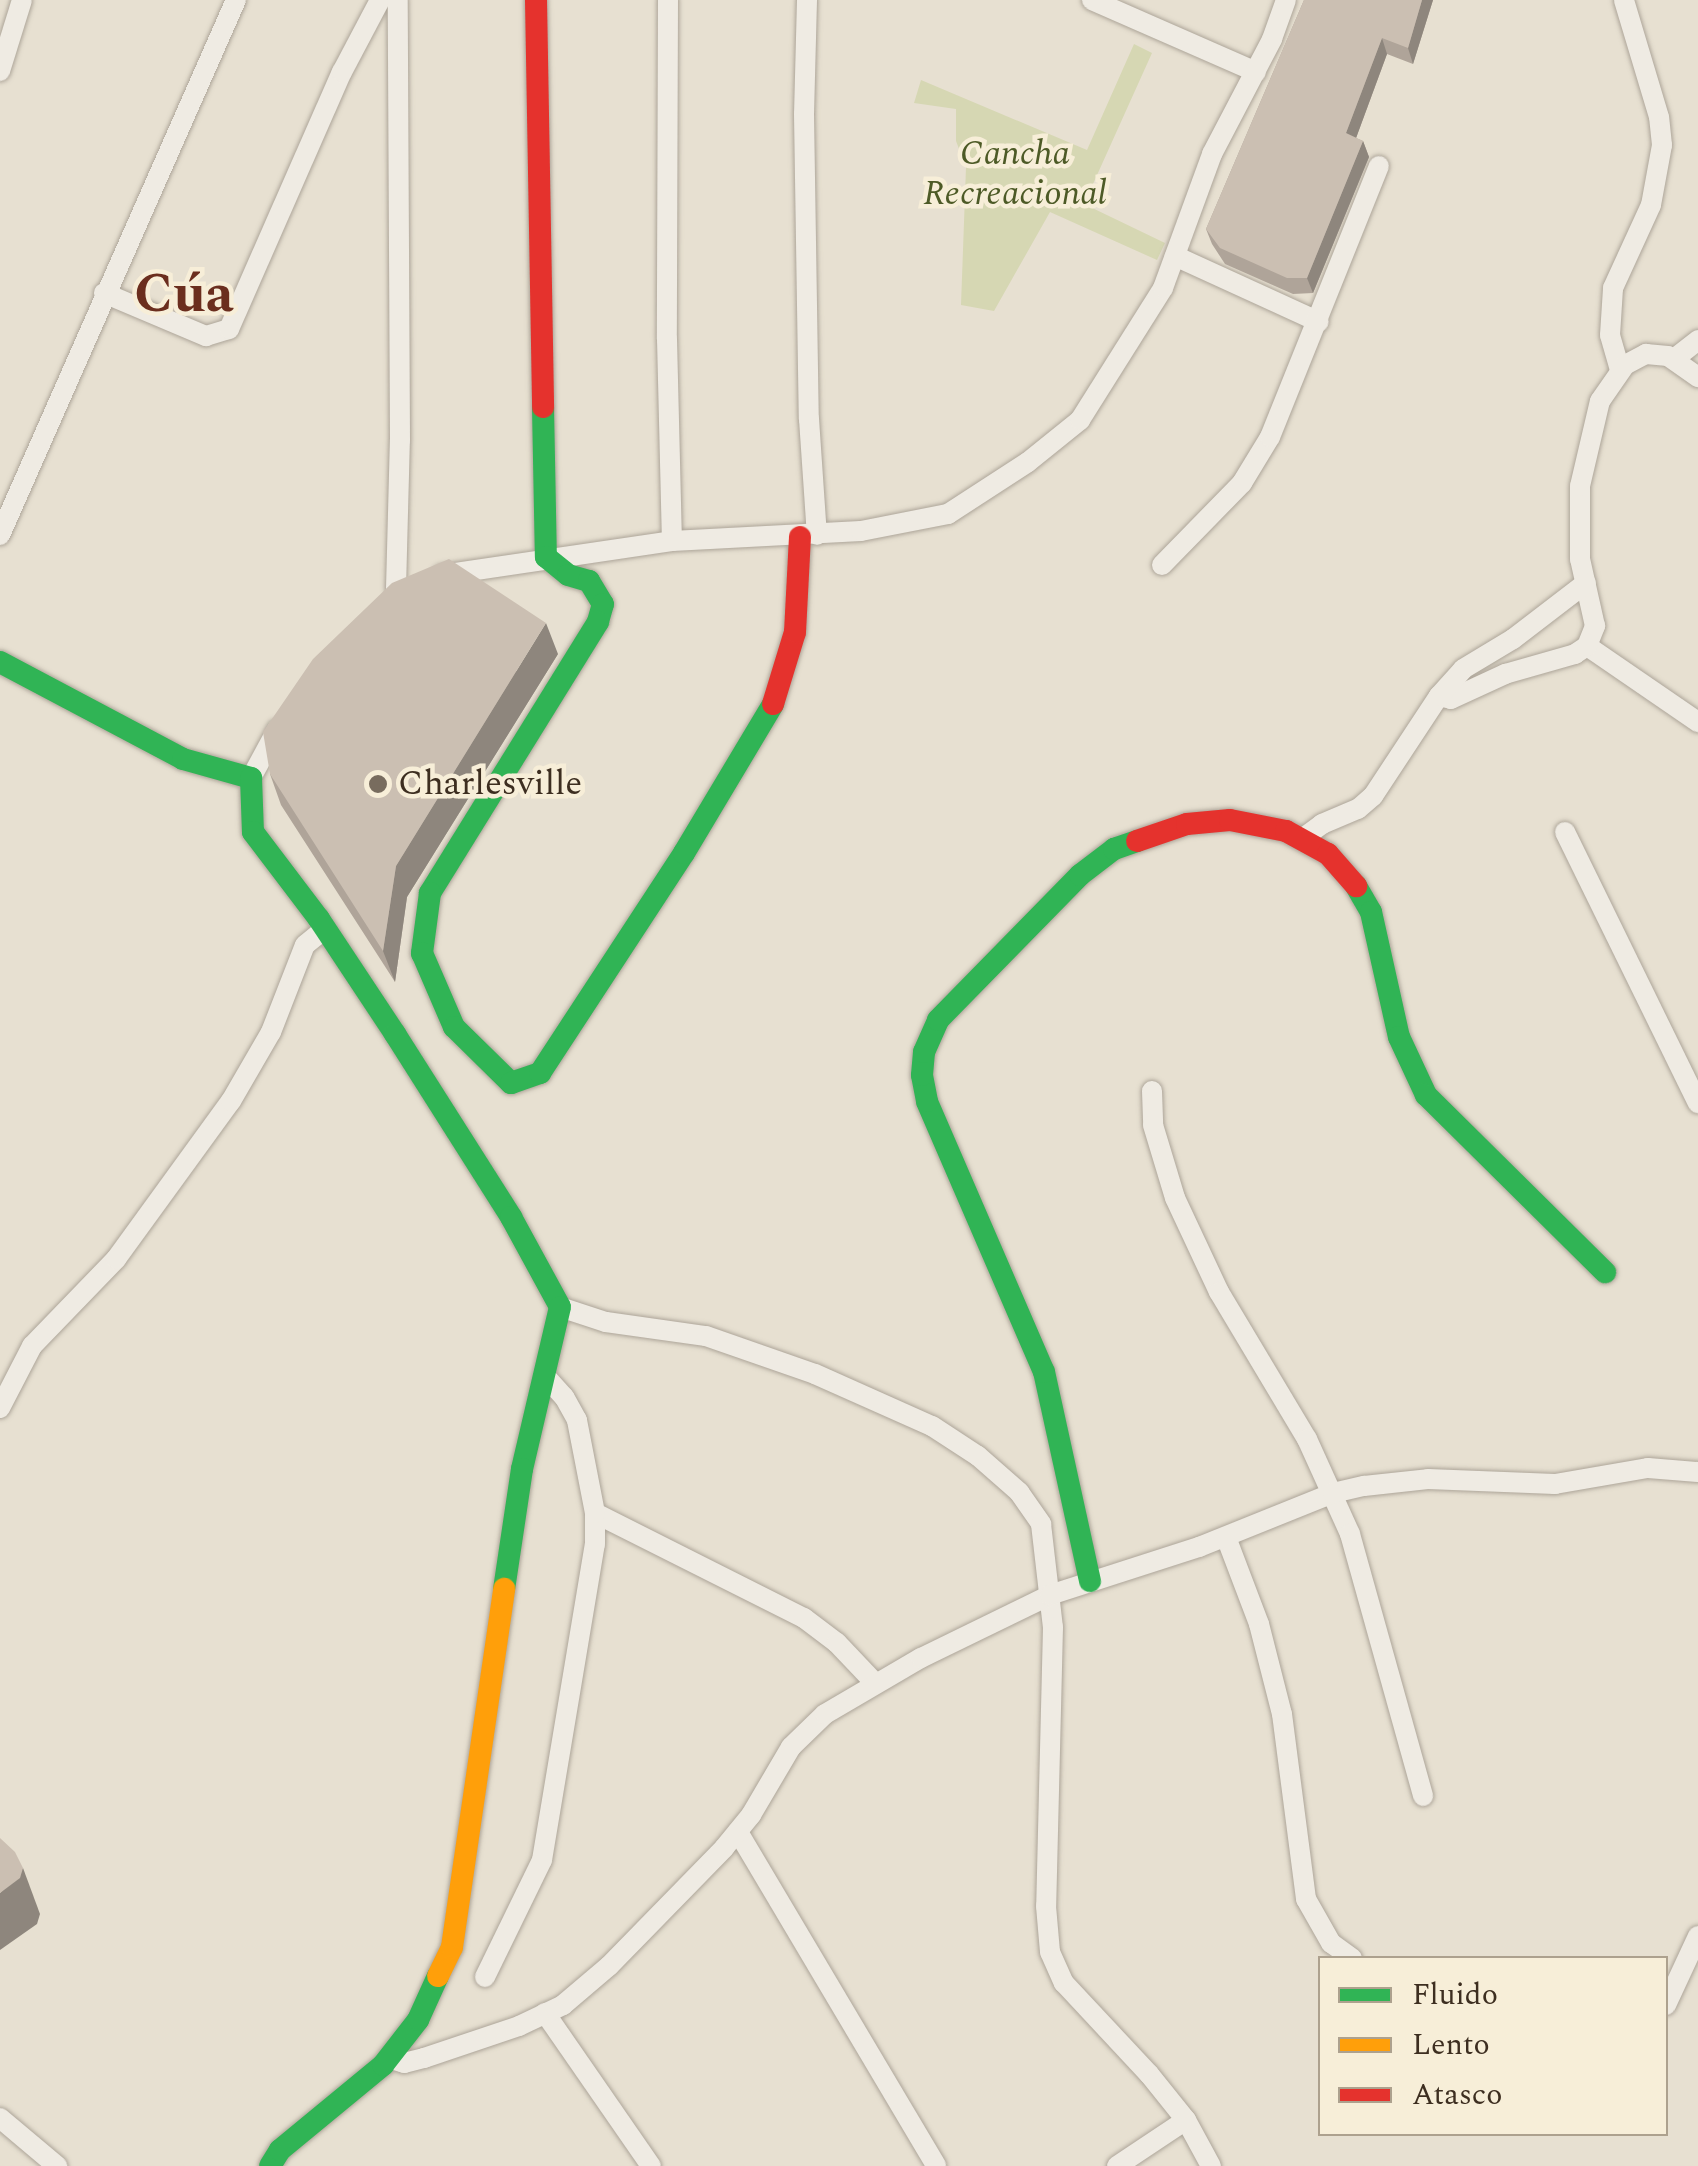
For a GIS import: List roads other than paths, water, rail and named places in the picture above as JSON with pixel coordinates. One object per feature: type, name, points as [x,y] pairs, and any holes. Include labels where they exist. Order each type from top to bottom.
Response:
[{"type":"street","points":[[1,66],[22,0]]},
{"type":"street","points":[[0,535],[236,0]]},
{"type":"street","points":[[104,292],[206,336],[229,329],[342,72],[380,0]]},
{"type":"street","points":[[398,0],[400,440],[390,594],[450,573],[546,557],[672,541],[862,531],[948,514],[1028,462],[1080,420],[1163,288],[1212,154],[1256,72],[1286,0]]},
{"type":"street","points":[[536,0],[546,557],[568,575],[589,581],[603,604],[598,622],[430,894],[422,953],[454,1027],[511,1083],[540,1073],[684,854],[774,702],[795,632],[808,536],[804,25],[807,0]]},
{"type":"street","points":[[668,0],[667,320],[672,541]]},
{"type":"street","points":[[1092,0],[1256,72]]},
{"type":"street","points":[[1620,370],[1610,334],[1613,288],[1655,194],[1662,146],[1659,116],[1624,0]]},
{"type":"street","points":[[1162,565],[1242,482],[1270,437],[1380,166]]},
{"type":"street","points":[[1175,256],[1319,322]]},
{"type":"street","points":[[1674,359],[1698,340]]},
{"type":"street","points":[[1439,696],[1451,699],[1505,674],[1575,654],[1587,646],[1595,626],[1580,559],[1584,460],[1600,402],[1620,370],[1646,354],[1674,359],[1698,377]]},
{"type":"street","points":[[1303,838],[1330,820],[1358,810],[1373,796],[1439,696],[1472,662],[1514,638],[1586,582]]},
{"type":"street","points":[[1587,646],[1698,722]]},
{"type":"street","points":[[0,662],[183,758],[252,778]]},
{"type":"street","points":[[270,2166],[280,2150],[388,2058],[418,2020],[452,1947],[522,1469],[560,1306],[511,1217],[325,930],[253,832],[252,778],[287,712]]},
{"type":"street","points":[[1090,1581],[1044,1372],[927,1100],[924,1052],[938,1020],[974,981],[1080,876],[1114,850],[1148,834],[1208,821],[1253,822],[1303,838],[1341,866],[1371,912],[1398,1037],[1426,1095],[1605,1272]]},
{"type":"street","points":[[1565,832],[1698,1104]]},
{"type":"street","points":[[0,1408],[32,1346],[133,1238],[231,1101],[271,1032],[305,945],[325,930]]},
{"type":"street","points":[[1152,1091],[1153,1125],[1174,1198],[1218,1292],[1270,1372],[1333,1493],[1370,1597],[1424,1796]]},
{"type":"street","points":[[560,1306],[606,1322],[706,1336],[815,1374],[932,1426],[978,1456],[1020,1492],[1042,1524],[1050,1595],[1055,1680],[1046,1906],[1050,1952],[1064,1983],[1186,2120],[1211,2166]]},
{"type":"street","points":[[485,1976],[542,1860],[592,1573],[595,1513],[577,1420],[564,1397],[544,1375]]},
{"type":"street","points":[[388,2058],[404,2063],[424,2058],[563,2005],[609,1966],[738,1832],[778,1765],[806,1730],[875,1684],[1050,1595],[1226,1537],[1333,1493],[1428,1479],[1556,1484],[1648,1468],[1698,1472]]},
{"type":"street","points":[[595,1513],[804,1618],[838,1644],[875,1684]]},
{"type":"street","points":[[1226,1537],[1259,1624],[1278,1697],[1306,1898],[1332,1943],[1349,1956]]},
{"type":"street","points":[[738,1832],[936,2166]]},
{"type":"street","points":[[1668,2002],[1698,1936]]},
{"type":"street","points":[[545,2014],[651,2166]]},
{"type":"street","points":[[0,2118],[56,2166]]},
{"type":"street","points":[[1117,2166],[1186,2120]]},
{"type":"place","name":"Charlesville","points":[[378,784]]},
{"type":"district","name":"Cúa","points":[[184,295]]},
{"type":"park label","name":"Cancha Recreacional","points":[[1015,174]]}]
